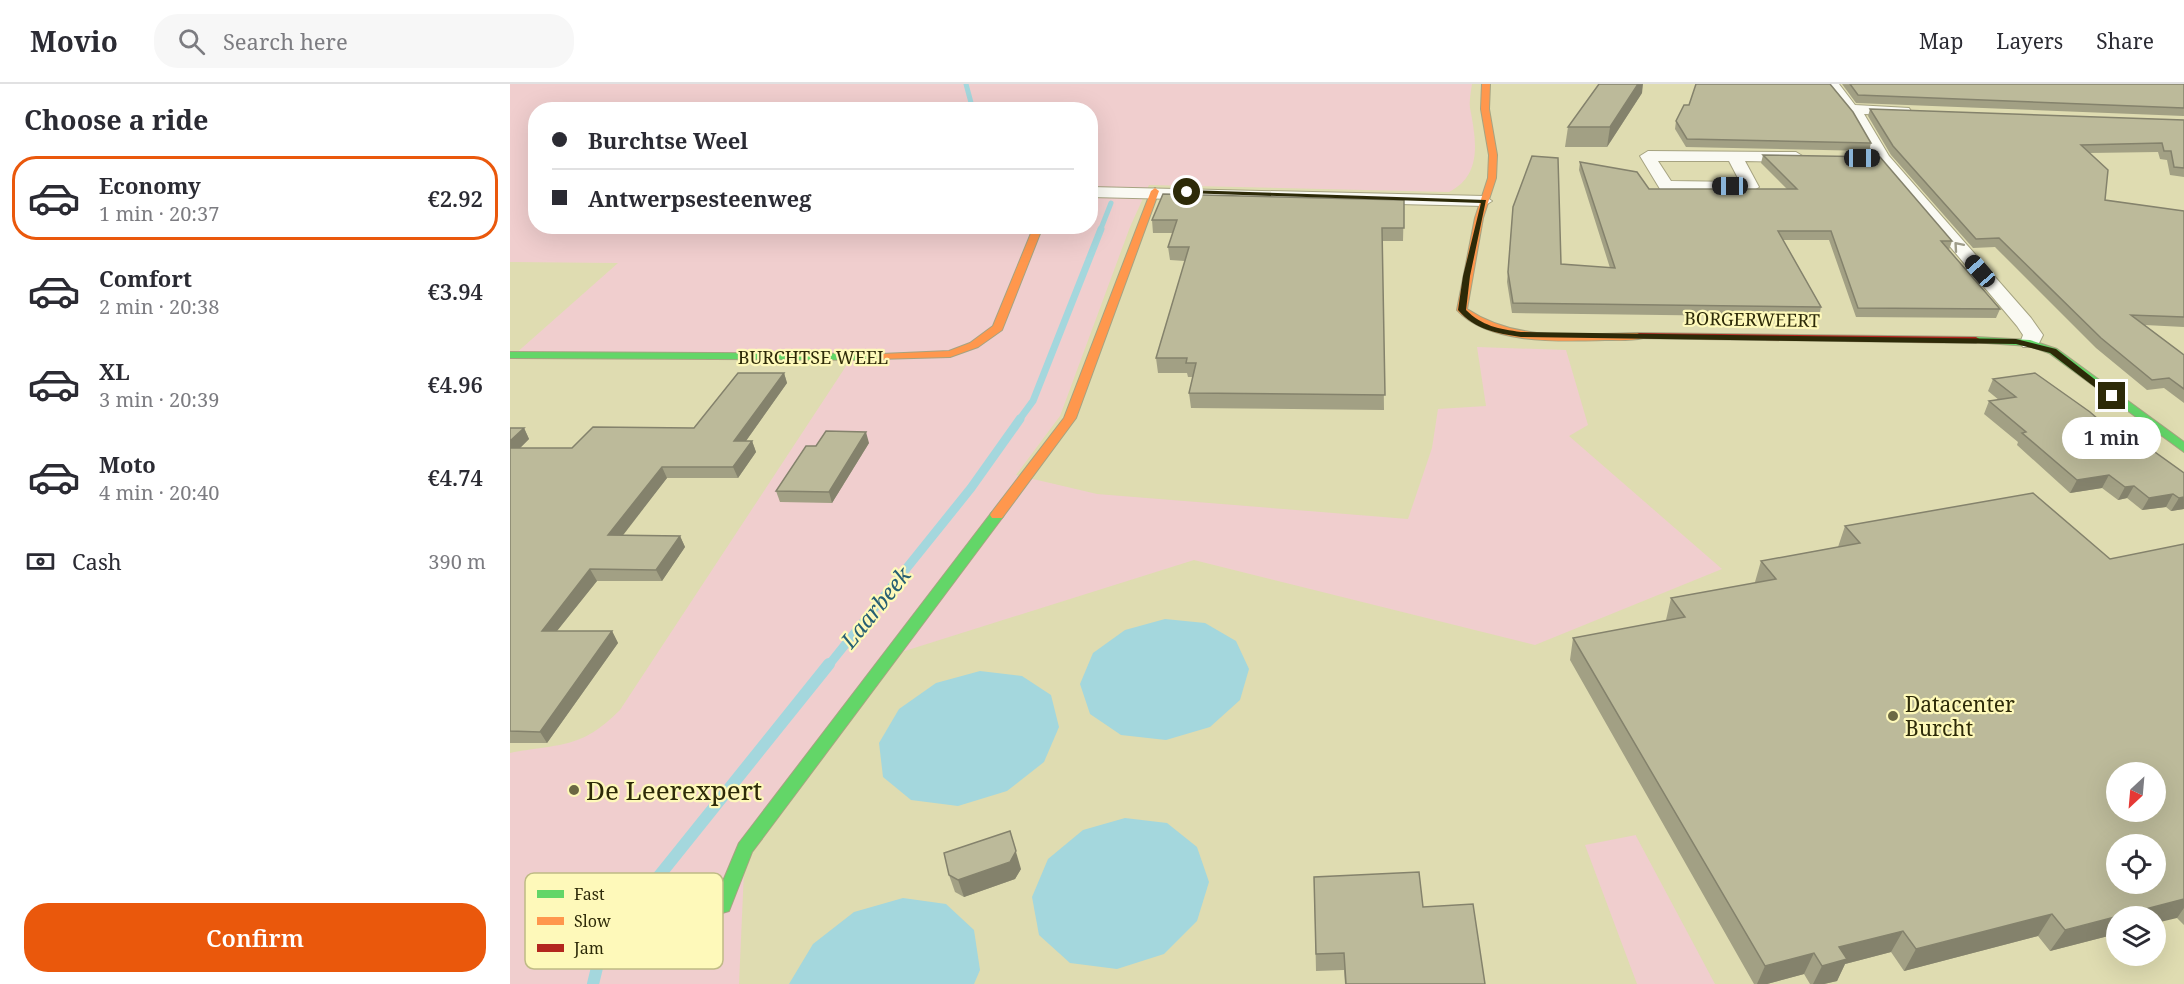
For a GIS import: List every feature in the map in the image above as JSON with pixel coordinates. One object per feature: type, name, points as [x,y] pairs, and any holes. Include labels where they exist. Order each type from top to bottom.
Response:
[{"type":"street","points":[[1098,192],[1155,191],[1484,201],[1492,178],[1493,155],[1485,109],[1486,84]]},
{"type":"street","points":[[1832,84],[1859,117],[1883,158],[2024,322],[2033,335],[2030,343]]},
{"type":"street","points":[[1851,109],[1921,112]]},
{"type":"street","points":[[1734,156],[1751,187],[1666,186],[1648,156],[1734,156],[1814,157]]},
{"type":"street","points":[[1860,158],[1883,158]]},
{"type":"street","points":[[723,903],[745,848],[1070,418],[1155,191]]},
{"type":"street","name":"BORGERWEERT","points":[[1484,201],[1467,276],[1462,310],[1474,322],[1497,331],[1521,334],[2003,340],[2030,343],[2065,359],[2094,383],[2184,448]]},
{"type":"street","name":"BURCHTSE WEEL","points":[[510,355],[926,357],[950,354],[974,345],[998,328],[1037,234]]},
{"type":"shaded area","points":[[510,84],[1472,84],[1470,105],[1475,144],[1472,166],[1460,185],[1449,192],[1149,185],[1130,227],[1060,416],[1016,475],[1097,494],[1408,519],[1432,448],[1438,409],[1486,406],[1477,347],[1566,350],[1588,425],[1569,436],[1722,569],[1535,645],[1194,560],[892,655],[745,848],[739,984],[510,984],[510,753],[557,746],[581,739],[606,723],[620,710],[852,357],[514,355],[618,263],[510,262]]},
{"type":"shaded area","points":[[1636,835],[1715,984],[1637,984],[1585,845]]},
{"type":"water","points":[[1165,619],[1205,623],[1236,641],[1249,669],[1240,700],[1210,727],[1166,740],[1121,735],[1090,714],[1080,684],[1093,653],[1125,630]]},
{"type":"water","points":[[980,671],[1022,676],[1051,695],[1059,727],[1044,762],[1007,791],[958,806],[911,800],[883,777],[879,743],[899,709],[936,683]]},
{"type":"water","points":[[1125,818],[1167,823],[1197,847],[1209,882],[1197,921],[1164,954],[1117,969],[1070,963],[1039,935],[1032,897],[1048,859],[1083,830]]},
{"type":"water","points":[[903,898],[946,904],[974,930],[980,970],[974,984],[789,984],[813,944],[854,912]]},
{"type":"building","points":[[1599,84],[1638,84],[1610,127],[1568,127]]},
{"type":"building","points":[[1696,84],[1830,84],[1853,112],[1871,143],[1687,139],[1676,121],[1684,105],[1689,105]]},
{"type":"building","points":[[1850,84],[2184,84],[2184,108],[1858,95]]},
{"type":"building","points":[[1870,109],[2184,120],[2184,168],[2174,167],[2171,151],[2164,151],[2162,143],[2081,145],[2108,170],[2105,200],[2184,211],[2184,317],[2131,315],[2184,355],[2184,389],[2169,378],[2152,380],[2101,338],[1999,238],[1976,239],[1893,146]]},
{"type":"building","points":[[1763,155],[1880,157],[1952,241],[1941,241],[2000,309],[1858,308],[1831,231],[1778,231],[1821,307],[1513,303],[1508,272],[1513,207],[1532,156],[1558,158],[1561,264],[1615,268],[1580,162],[1637,172],[1649,189],[1797,189]]},
{"type":"building","points":[[1163,194],[1404,200],[1404,228],[1382,228],[1385,395],[1189,393],[1196,363],[1186,363],[1187,358],[1156,358],[1189,247],[1168,247],[1177,220],[1152,220]]},
{"type":"building","points":[[738,373],[784,373],[734,441],[752,441],[733,467],[662,467],[608,535],[680,536],[656,570],[590,569],[542,631],[612,631],[540,732],[510,731],[510,448],[572,448],[593,427],[694,428]]},
{"type":"building","points":[[2035,373],[2090,412],[2114,433],[2131,435],[2184,473],[2184,497],[2179,498],[2173,494],[2149,498],[2134,486],[2125,487],[2109,475],[2077,480],[1989,401],[2016,397],[1993,379]]},
{"type":"building","points":[[510,428],[524,428],[510,441]]},
{"type":"building","points":[[826,431],[866,432],[829,492],[776,491],[806,446],[816,446]]},
{"type":"building","name":"Datacenter Burcht","points":[[2033,493],[2110,559],[2184,544],[2184,899],[2157,906],[2106,906],[2106,919],[2065,930],[2052,914],[1916,949],[1903,931],[1839,947],[1847,959],[1822,966],[1814,953],[1765,966],[1573,638],[1685,617],[1671,598],[1776,579],[1761,561],[1860,543],[1845,526]]},
{"type":"building","points":[[1010,831],[1016,851],[1010,862],[958,880],[949,875],[944,853]]},
{"type":"building","points":[[1419,872],[1423,907],[1473,904],[1485,984],[1346,984],[1344,953],[1316,954],[1314,877]]},
{"type":"waterway","name":"Laarbeek","points":[[966,84],[971,102]]},
{"type":"waterway","name":"Laarbeek","points":[[1100,231],[1111,203]]},
{"type":"waterway","name":"Laarbeek","points":[[1019,420],[1033,401],[1101,229]]},
{"type":"waterway","name":"Laarbeek","points":[[828,666],[971,488],[1020,419]]},
{"type":"waterway","name":"Laarbeek","points":[[661,873],[829,664]]},
{"type":"waterway","name":"Laarbeek","points":[[593,984],[597,969]]},
{"type":"traffic: fast","points":[[1976,340],[2030,343],[2053,351],[2184,448]]},
{"type":"traffic: fast","points":[[510,355],[881,357]]},
{"type":"traffic: fast","points":[[723,903],[745,848],[997,515]]},
{"type":"traffic: slow","points":[[1486,84],[1485,109],[1493,155],[1492,178],[1479,218],[1462,310],[1479,322],[1500,330],[1522,334],[1571,338],[1639,336]]},
{"type":"traffic: slow","points":[[997,515],[1070,418],[1155,191]]},
{"type":"traffic: slow","points":[[881,357],[950,354],[974,345],[998,328],[1036,234]]},
{"type":"traffic: jam","points":[[1639,336],[1976,340]]},
{"type":"place","name":"Datacenter Burcht","points":[[1893,716]]},
{"type":"place","name":"De Leerexpert","points":[[574,790]]},
{"type":"route","points":[[1187,192],[1484,201],[1467,276],[1462,310],[1474,322],[1497,331],[1521,334],[2016,341],[2053,351],[2112,396]]}]
